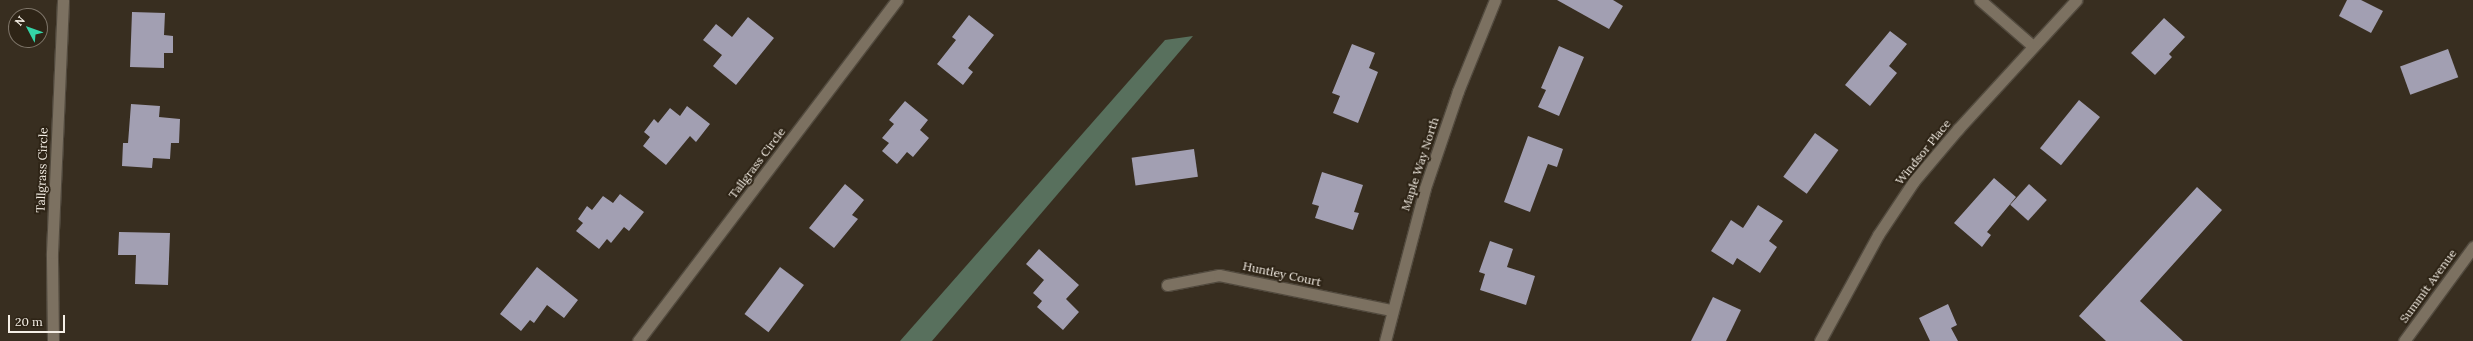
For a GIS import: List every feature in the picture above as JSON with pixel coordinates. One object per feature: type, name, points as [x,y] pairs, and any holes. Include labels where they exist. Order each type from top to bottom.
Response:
[{"type":"street","name":"Tallgrass Circle","points":[[53,341],[52,253],[63,0]]},
{"type":"street","name":"Tallgrass Circle","points":[[638,341],[897,0]]},
{"type":"street","name":"Maple Way North","points":[[1385,341],[1391,310],[1425,188],[1458,91],[1495,0]]},
{"type":"street","points":[[1980,0],[2033,46]]},
{"type":"street","name":"Windsor Place","points":[[1820,341],[1878,235],[1914,181],[2033,46],[2076,0]]},
{"type":"street","name":"Summit Avenue","points":[[2404,341],[2473,247]]},
{"type":"street","name":"Huntley Court","points":[[1167,285],[1219,275],[1391,310]]},
{"type":"green space","points":[[1193,36],[932,341],[900,341],[1165,40]]},
{"type":"building","points":[[1557,0],[1613,0],[1623,6],[1609,29]]},
{"type":"building","points":[[2347,0],[2361,0],[2383,11],[2371,33],[2339,16]]},
{"type":"building","points":[[132,12],[165,13],[164,35],[173,36],[173,53],[164,53],[164,68],[130,67]]},
{"type":"building","points":[[969,15],[994,35],[968,68],[973,72],[963,85],[937,64],[956,40],[952,37]]},
{"type":"building","points":[[748,17],[774,38],[736,85],[713,66],[722,55],[703,40],[716,24],[732,37]]},
{"type":"building","points":[[2164,18],[2185,37],[2169,54],[2172,57],[2155,75],[2131,53]]},
{"type":"building","points":[[1890,31],[1907,44],[1889,66],[1897,73],[1870,106],[1845,85]]},
{"type":"building","points":[[1352,44],[1375,53],[1369,68],[1378,72],[1358,123],[1333,113],[1340,96],[1332,93]]},
{"type":"building","points":[[1559,46],[1584,57],[1559,116],[1538,107],[1546,90],[1541,88]]},
{"type":"building","points":[[2448,49],[2458,77],[2410,95],[2400,66]]},
{"type":"building","points":[[2079,100],[2100,117],[2061,165],[2040,148]]},
{"type":"building","points":[[905,101],[928,120],[920,130],[929,138],[913,157],[907,152],[897,164],[882,151],[889,143],[882,138],[894,124],[889,120]]},
{"type":"building","points":[[131,104],[160,106],[159,117],[180,119],[179,143],[171,143],[170,159],[153,158],[152,168],[122,166],[123,143],[128,143]]},
{"type":"building","points":[[687,106],[710,124],[696,142],[690,136],[666,165],[643,146],[650,137],[644,132],[654,119],[658,123],[670,108],[680,116]]},
{"type":"building","points":[[1815,133],[1838,150],[1807,194],[1783,177]]},
{"type":"building","points":[[1528,136],[1563,149],[1557,167],[1548,164],[1530,212],[1504,202]]},
{"type":"building","points":[[1194,149],[1198,177],[1136,185],[1132,158]]},
{"type":"building","points":[[1322,172],[1363,185],[1354,212],[1359,213],[1353,230],[1315,218],[1319,206],[1312,204]]},
{"type":"building","points":[[1994,178],[2016,197],[1987,232],[1991,235],[1982,247],[1954,223]]},
{"type":"building","points":[[845,184],[864,200],[852,215],[858,219],[834,248],[809,228]]},
{"type":"building","points":[[2029,184],[2047,200],[2028,221],[2010,205]]},
{"type":"building","points":[[2197,187],[2222,210],[2140,301],[2183,341],[2106,341],[2079,316]]},
{"type":"building","points":[[620,194],[644,212],[629,231],[624,227],[611,243],[607,239],[599,249],[576,231],[583,223],[578,219],[587,206],[592,210],[603,196],[613,203]]},
{"type":"building","points":[[1758,205],[1783,221],[1769,241],[1777,247],[1760,273],[1737,258],[1733,265],[1711,251],[1731,220],[1743,228]]},
{"type":"building","points":[[119,232],[170,233],[168,285],[135,284],[136,255],[118,255]]},
{"type":"building","points":[[1490,241],[1513,249],[1507,267],[1535,276],[1526,305],[1480,290],[1485,274],[1479,272]]},
{"type":"building","points":[[1039,249],[1079,285],[1066,299],[1079,312],[1063,330],[1037,307],[1042,301],[1033,293],[1044,280],[1026,264]]},
{"type":"building","points":[[537,267],[578,300],[564,318],[547,305],[534,323],[530,320],[521,331],[500,314]]},
{"type":"building","points":[[780,267],[804,285],[768,332],[744,314]]},
{"type":"building","points":[[1713,297],[1741,310],[1726,341],[1691,341]]},
{"type":"building","points":[[1948,304],[1957,325],[1951,328],[1958,341],[1930,341],[1919,318]]}]
